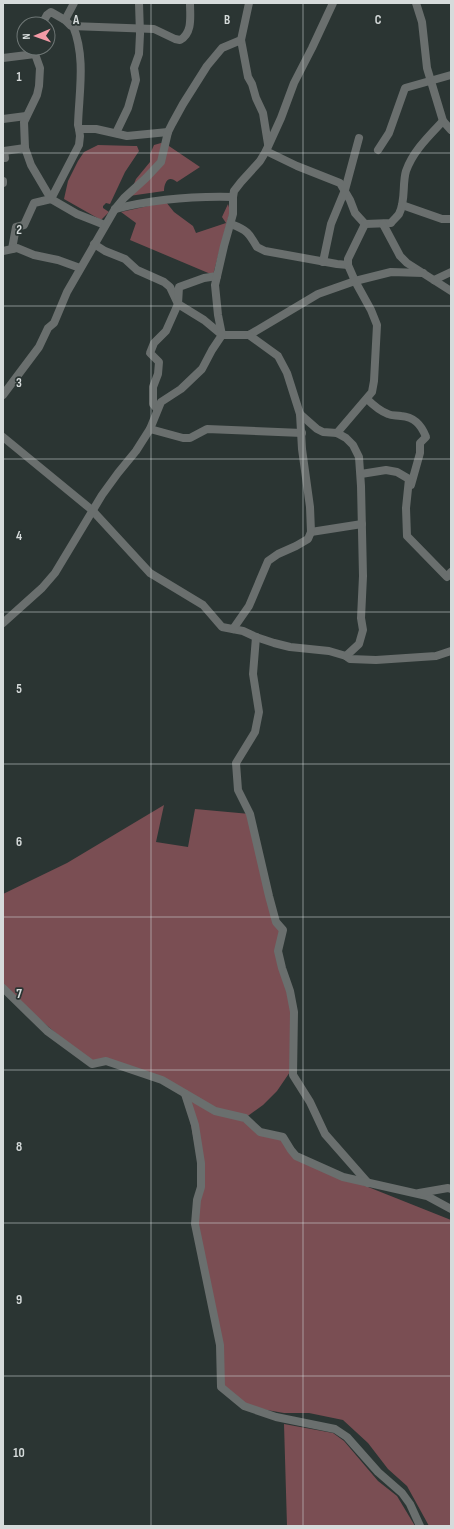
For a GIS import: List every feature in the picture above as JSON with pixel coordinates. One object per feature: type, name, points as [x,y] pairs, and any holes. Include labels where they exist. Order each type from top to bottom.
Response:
[{"type":"street","points":[[65,20],[74,3]]},
{"type":"street","points":[[116,133],[128,108],[136,80],[134,68],[139,54],[139,3]]},
{"type":"street","points":[[46,16],[50,12],[65,20],[69,25],[73,26],[154,29],[175,39],[181,40],[188,33],[190,26],[190,3]]},
{"type":"street","points":[[249,3],[241,40],[248,77],[263,113],[267,148]]},
{"type":"street","points":[[3,623],[46,583],[54,573],[92,510],[118,473],[136,451],[150,428],[161,402],[181,389],[202,369],[222,335],[215,295],[217,276],[224,246],[234,214],[234,191],[260,161],[267,148],[281,118],[294,83],[333,3]]},
{"type":"street","points":[[416,3],[422,22],[427,68],[432,81],[442,121],[451,130]]},
{"type":"street","points":[[12,249],[16,227],[24,225],[34,203],[51,199],[79,145],[80,136],[78,120],[81,78],[80,53],[77,34],[73,26]]},
{"type":"street","points":[[3,395],[39,346],[48,328],[54,324],[67,292],[115,209],[124,198],[161,162],[168,132],[183,104],[210,63],[222,48],[241,40]]},
{"type":"street","points":[[3,58],[16,55]]},
{"type":"street","points":[[37,56],[40,66],[40,80],[37,95],[24,122],[25,148],[31,165],[51,199],[77,214],[105,225]]},
{"type":"street","points":[[378,150],[389,133],[406,88],[451,75]]},
{"type":"street","points":[[3,120],[26,116]]},
{"type":"street","points":[[267,148],[297,166],[337,182],[344,190],[355,213],[365,224],[391,223],[398,215],[402,205],[406,172],[410,163],[418,149],[442,121]]},
{"type":"street","points":[[79,129],[96,129],[127,136],[168,132]]},
{"type":"street","points":[[323,262],[331,224],[344,190],[359,138]]},
{"type":"street","points":[[3,158],[5,158],[4,151],[25,148]]},
{"type":"street","points":[[115,209],[144,202],[198,196],[233,197]]},
{"type":"street","points":[[402,205],[442,219],[451,220]]},
{"type":"street","points":[[231,224],[239,227],[252,236],[256,246],[262,250],[323,262],[348,265]]},
{"type":"street","points":[[337,433],[372,392],[374,381],[377,325],[348,265],[350,253],[365,224]]},
{"type":"street","points":[[383,224],[400,256],[407,264],[451,290]]},
{"type":"street","points":[[94,244],[104,251],[125,259],[141,272],[170,286],[178,304],[222,335],[249,335],[318,294],[355,281],[392,272],[423,273]]},
{"type":"street","points":[[3,251],[17,248],[80,268]]},
{"type":"street","points":[[434,280],[451,272]]},
{"type":"street","points":[[157,409],[154,404],[153,387],[158,374],[159,362],[150,353],[154,343],[166,331],[178,304],[179,287],[204,278],[217,276]]},
{"type":"street","points":[[233,629],[249,606],[268,561],[308,538],[311,532],[310,506],[302,449],[300,414],[287,373],[278,356],[249,335]]},
{"type":"street","points":[[367,399],[378,409],[389,415],[409,417],[418,422],[424,430],[426,437],[420,443],[420,453],[406,508]]},
{"type":"street","points":[[300,414],[317,429],[323,432],[337,433],[346,438],[353,445],[359,457],[361,474],[362,524],[362,630],[359,644],[346,656]]},
{"type":"street","points":[[150,428],[183,438],[190,438],[207,429],[302,433]]},
{"type":"street","points":[[3,437],[92,510],[150,573],[203,605],[222,627],[243,631],[256,637],[290,647],[328,651],[346,656],[350,659],[376,660],[436,656],[451,651]]},
{"type":"street","points":[[361,474],[386,470],[397,472],[409,479],[406,508],[407,536],[447,577],[451,572]]},
{"type":"street","points":[[311,532],[362,524]]},
{"type":"street","points":[[256,637],[253,674],[259,712],[254,732],[236,763],[238,790],[250,814],[276,922],[283,930],[278,951],[290,991],[294,1012],[293,1075],[310,1102],[325,1134],[368,1183]]},
{"type":"street","points":[[3,988],[47,1031],[92,1064],[106,1061],[162,1080],[215,1111],[245,1118],[260,1132],[283,1137],[296,1156],[343,1177],[426,1196],[451,1209]]},
{"type":"street","points":[[185,1094],[195,1125],[201,1163],[201,1187],[197,1200],[195,1224],[220,1345],[221,1387],[244,1406],[276,1417],[335,1429],[347,1437],[378,1472],[402,1493],[410,1504],[420,1526]]},
{"type":"street","points":[[417,1194],[448,1188],[451,1189]]},
{"type":"shaded area","points":[[161,143],[166,144],[200,167],[177,182],[171,179],[167,180],[164,191],[129,196],[136,179],[150,162],[150,154],[154,145]]},
{"type":"shaded area","points":[[98,145],[137,146],[139,151],[125,172],[110,204],[106,203],[103,206],[103,208],[109,212],[101,220],[64,199],[68,181],[78,161],[84,152]]},
{"type":"shaded area","points":[[166,202],[174,212],[193,226],[196,233],[226,223],[222,217],[228,204],[230,211],[213,275],[130,240],[136,223],[121,212]]},
{"type":"shaded area","points":[[164,805],[156,842],[188,847],[195,809],[250,814],[269,896],[283,930],[278,951],[290,991],[292,1069],[277,1091],[263,1105],[245,1118],[260,1132],[283,1137],[296,1156],[343,1177],[451,1220],[451,1526],[429,1526],[407,1486],[388,1469],[368,1443],[343,1420],[309,1413],[284,1413],[244,1406],[221,1387],[220,1345],[195,1224],[201,1177],[185,1094],[162,1080],[106,1061],[92,1064],[3,988],[3,894],[67,863]]},
{"type":"shaded area","points":[[284,1424],[333,1433],[344,1441],[378,1481],[397,1496],[415,1526],[287,1526]]}]
